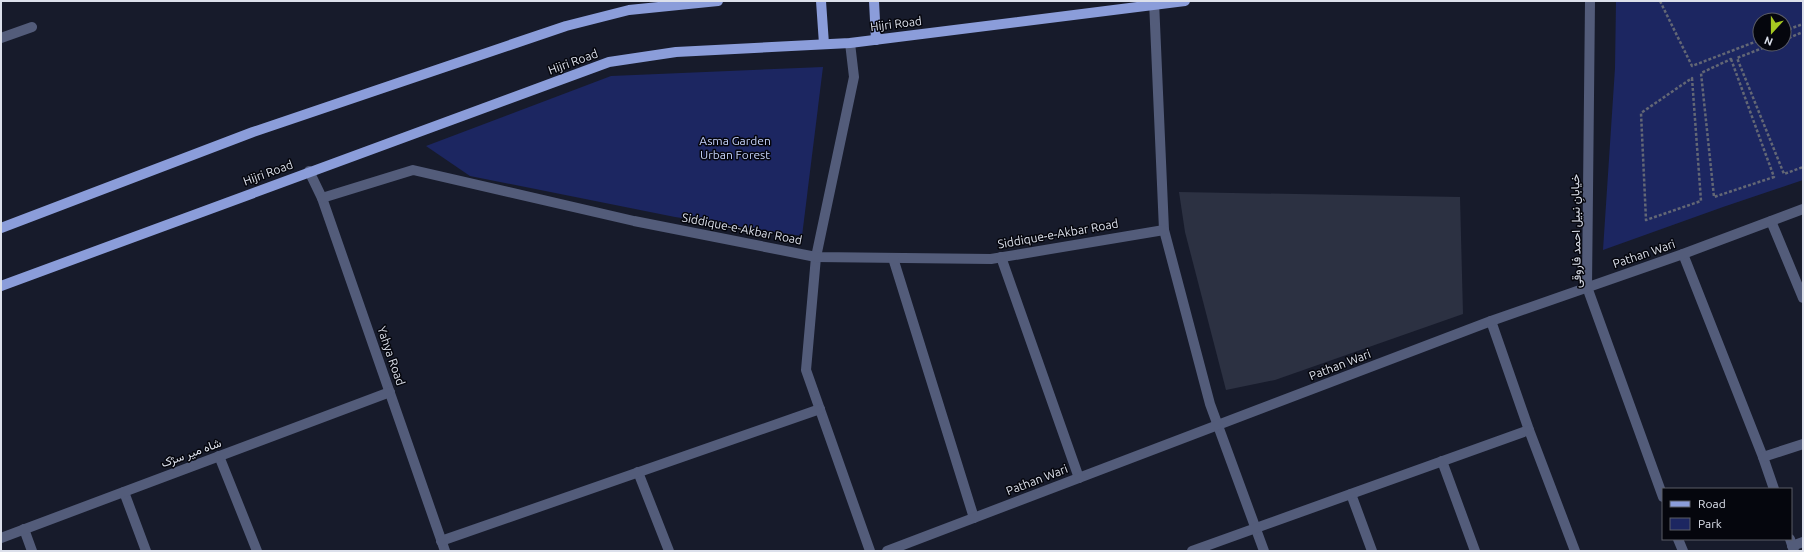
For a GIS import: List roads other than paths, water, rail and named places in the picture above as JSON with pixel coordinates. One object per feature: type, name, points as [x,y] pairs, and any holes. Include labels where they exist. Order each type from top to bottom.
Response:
[{"type":"main road","points":[[1,228],[253,132],[566,26],[629,10],[718,1]]},
{"type":"main road","points":[[821,1],[824,44]]},
{"type":"main road","points":[[874,1],[876,40]]},
{"type":"main road","name":"Hijri Road","points":[[1,286],[309,171],[609,62],[676,52],[850,43],[1154,3],[1185,1]]},
{"type":"street","name":"خیابانِ نبیل احمد فاروقی","points":[[1590,1],[1587,287],[1662,494]]},
{"type":"street","points":[[1154,3],[1164,230],[1217,426],[1264,551]]},
{"type":"street","points":[[1,38],[32,27]]},
{"type":"street","points":[[850,43],[854,77],[816,257],[806,370],[870,551]]},
{"type":"street","name":"Siddique-e-Akbar Road","points":[[322,198],[413,170],[634,221],[816,257],[991,259],[1164,230]]},
{"type":"street","name":"Yahya Road","points":[[309,171],[322,198],[445,551]]},
{"type":"street","name":"Pathan Wari","points":[[887,551],[1491,321],[1683,254],[1803,209]]},
{"type":"street","points":[[1771,221],[1803,298]]},
{"type":"street","points":[[1683,254],[1774,488]]},
{"type":"street","points":[[1001,257],[1079,478]]},
{"type":"street","points":[[893,258],[974,518]]},
{"type":"street","points":[[1491,321],[1529,430],[1575,551]]},
{"type":"street","name":"شاہ میر سڑک","points":[[1,538],[390,392]]},
{"type":"street","points":[[441,541],[820,409]]},
{"type":"street","points":[[1192,551],[1529,430]]},
{"type":"street","points":[[1763,458],[1803,444]]},
{"type":"street","points":[[219,456],[257,551]]},
{"type":"street","points":[[1442,461],[1475,551]]},
{"type":"street","points":[[638,472],[669,551]]},
{"type":"street","points":[[124,492],[146,551]]},
{"type":"street","points":[[1351,494],[1372,551]]},
{"type":"street","points":[[24,529],[32,551]]},
{"type":"street","points":[[1678,540],[1683,551]]},
{"type":"street","points":[[1792,545],[1803,542]]},
{"type":"park label","name":"Asma Garden Urban Forest","points":[[735,148]]}]
